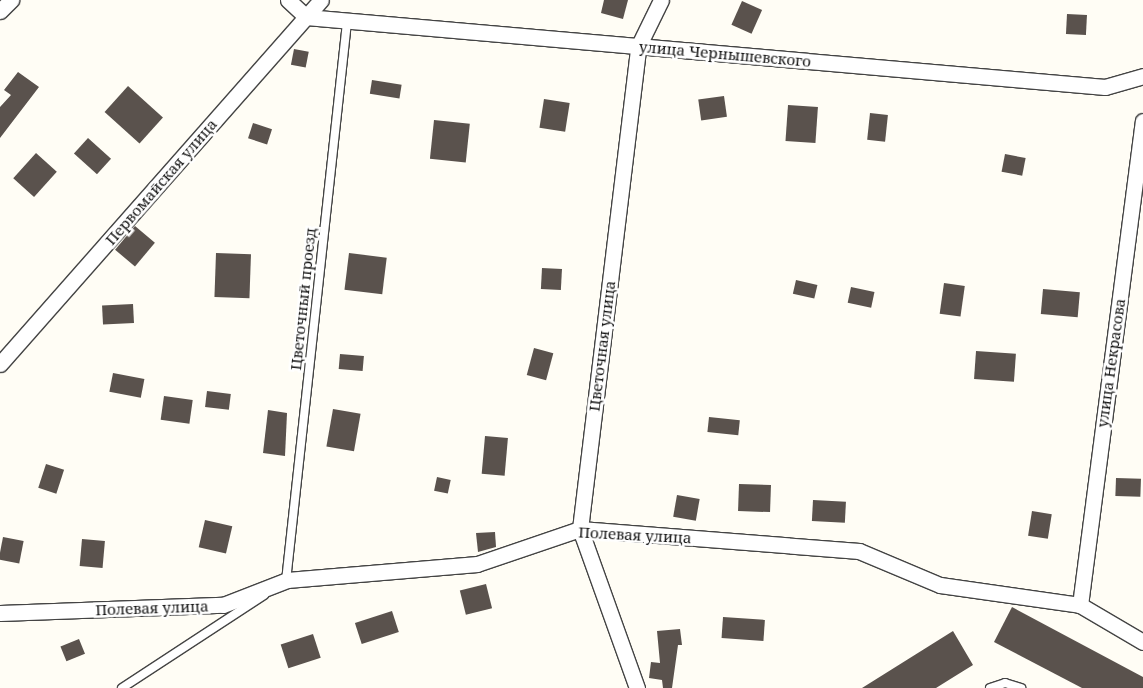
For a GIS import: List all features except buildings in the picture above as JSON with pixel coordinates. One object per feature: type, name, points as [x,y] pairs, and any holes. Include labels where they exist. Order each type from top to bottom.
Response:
[{"type":"street","points":[[0,11],[11,0]]},
{"type":"street","points":[[288,0],[306,17]]},
{"type":"street","name":"Первомайская улица","points":[[0,364],[321,0]]},
{"type":"street","name":"Цветочная улица","points":[[637,688],[580,529],[638,47],[661,0]]},
{"type":"street","name":"улица Чернышевского","points":[[306,17],[1105,87],[1143,76]]},
{"type":"street","name":"улица Некрасова","points":[[1080,605],[1143,121]]},
{"type":"street","name":"Полевая улица","points":[[0,613],[223,605],[287,580],[477,564],[580,529],[859,551],[940,585],[1080,605],[1143,642]]},
{"type":"lane","name":"Цветочный проезд","points":[[287,580],[347,22]]},
{"type":"lane","points":[[122,688],[287,580]]},
{"type":"lane","points":[[990,688],[1005,683],[1021,688]]}]
